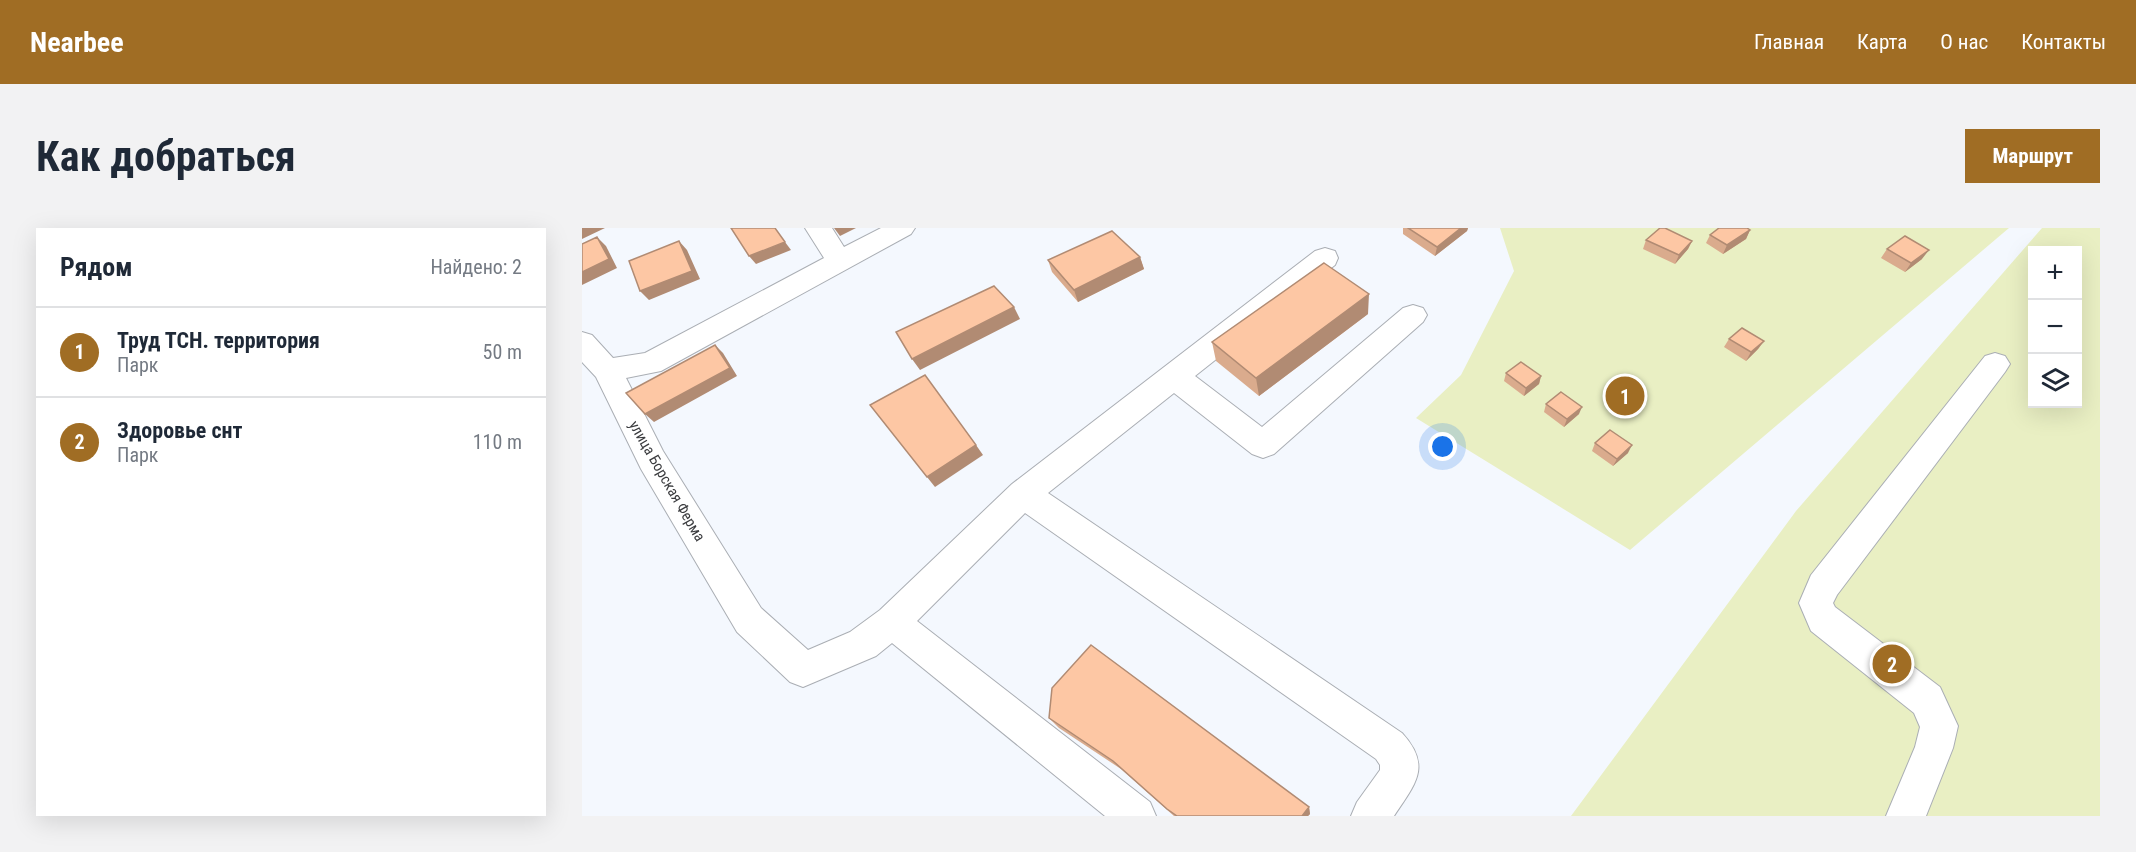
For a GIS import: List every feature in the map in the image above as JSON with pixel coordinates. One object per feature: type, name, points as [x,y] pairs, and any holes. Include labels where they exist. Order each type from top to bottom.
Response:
[{"type":"street","points":[[818,228],[840,262]]},
{"type":"street","points":[[607,370],[651,363],[902,228]]},
{"type":"street","points":[[1136,816],[892,622],[1023,494],[1325,258]]},
{"type":"street","points":[[1173,376],[1263,445],[1413,315]]},
{"type":"street","name":"улица Борская Ферма","points":[[582,343],[607,370],[652,459],[749,620],[803,670],[863,644],[892,622]]},
{"type":"street","points":[[1906,816],[1934,748],[1939,726],[1927,700],[1823,619],[1816,603],[1822,586],[1995,364]]},
{"type":"street","points":[[1023,494],[1389,746],[1401,760],[1397,778],[1371,816]]},
{"type":"green space","points":[[1500,228],[2009,228],[1630,550],[1416,418],[1461,375],[1514,271]]},
{"type":"green space","points":[[2042,228],[2100,228],[2100,816],[1571,816],[1796,511]]},
{"type":"building","points":[[731,228],[775,228],[785,242],[749,256]]},
{"type":"building","points":[[1408,228],[1461,228],[1437,247]]},
{"type":"building","points":[[1660,228],[1665,228],[1692,241],[1679,255],[1646,240]]},
{"type":"building","points":[[1719,228],[1747,228],[1750,230],[1727,245],[1710,235]]},
{"type":"building","points":[[1112,231],[1140,257],[1074,290],[1048,260]]},
{"type":"building","points":[[1905,236],[1929,250],[1911,263],[1887,249]]},
{"type":"building","points":[[597,237],[609,259],[582,272],[582,244]]},
{"type":"building","points":[[679,241],[692,271],[640,291],[629,261]]},
{"type":"building","points":[[1324,263],[1369,294],[1256,378],[1212,342]]},
{"type":"building","points":[[994,286],[1014,307],[912,359],[896,332]]},
{"type":"building","points":[[1742,328],[1764,341],[1751,352],[1729,339]]},
{"type":"building","points":[[715,345],[730,368],[645,414],[626,393]]},
{"type":"building","points":[[1521,362],[1541,376],[1526,388],[1506,373]]},
{"type":"building","points":[[925,375],[976,445],[927,477],[870,405]]},
{"type":"building","points":[[1561,392],[1582,407],[1567,419],[1546,404]]},
{"type":"building","points":[[1610,430],[1632,445],[1617,459],[1595,443]]},
{"type":"building","points":[[1091,645],[1309,807],[1302,816],[1177,816],[1167,809],[1113,761],[1049,718],[1052,688]]},
{"type":"place","name":"Труд ТСН. территория","points":[[1625,396]]},
{"type":"place","name":"Здоровье снт","points":[[1892,664]]}]
